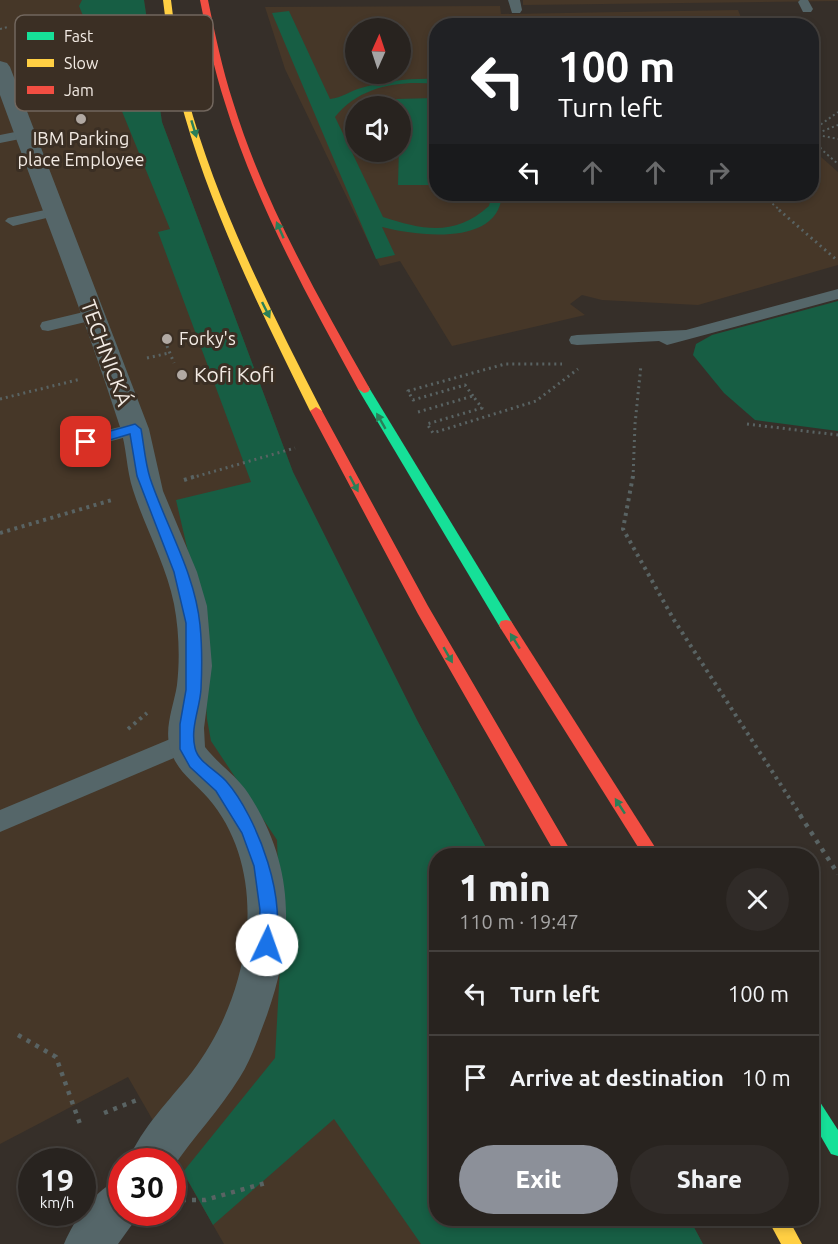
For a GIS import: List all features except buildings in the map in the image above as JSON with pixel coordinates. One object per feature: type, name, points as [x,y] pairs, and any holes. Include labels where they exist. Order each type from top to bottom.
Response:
[{"type":"highway","points":[[167,0],[169,15]]},
{"type":"highway","points":[[213,49],[236,124],[290,251],[328,324],[414,478],[648,848]]},
{"type":"highway","points":[[189,111],[213,186],[263,304],[320,419],[448,655],[561,848]]},
{"type":"highway","points":[[819,1116],[838,1147]]},
{"type":"highway","points":[[782,1226],[792,1244]]},
{"type":"street","name":"TECHNICKÁ","points":[[0,67],[15,107]]},
{"type":"street","name":"TECHNICKÁ","points":[[16,111],[135,429],[143,476],[181,572],[193,623],[194,690],[187,724],[187,742]]},
{"type":"street","points":[[161,1148],[224,1063],[238,1038],[267,945],[269,910],[262,866],[252,838],[236,807],[221,786],[195,762],[187,742]]},
{"type":"street","points":[[88,1244],[108,1219]]},
{"type":"lane","points":[[0,139],[25,134]]},
{"type":"lane","points":[[13,221],[54,212]]},
{"type":"lane","points":[[667,340],[838,294]]},
{"type":"lane","points":[[48,326],[92,315]]},
{"type":"lane","points":[[577,340],[691,333]]},
{"type":"lane","points":[[86,442],[135,429]]},
{"type":"lane","points":[[0,821],[187,742]]},
{"type":"path","points":[[0,29],[8,27]]},
{"type":"path","points":[[819,125],[838,112]]},
{"type":"path","points":[[819,134],[838,125]]},
{"type":"path","points":[[819,134],[838,140]]},
{"type":"path","points":[[819,139],[821,149],[838,164]]},
{"type":"path","points":[[769,201],[838,261]]},
{"type":"path","points":[[167,346],[174,363]]},
{"type":"path","points":[[642,362],[639,371],[633,479],[623,529],[674,620],[838,874]]},
{"type":"path","points":[[563,364],[505,364],[408,391],[413,400],[465,385],[482,408],[427,424],[433,433],[536,401],[586,364],[574,364]]},
{"type":"path","points":[[0,399],[65,383]]},
{"type":"path","points":[[460,400],[473,396]]},
{"type":"path","points":[[747,424],[838,435]]},
{"type":"path","points":[[0,533],[118,498]]},
{"type":"path","points":[[122,734],[147,714],[151,704]]},
{"type":"path","points":[[18,1035],[56,1057],[80,1124]]},
{"type":"path","points":[[104,1113],[141,1099]]},
{"type":"path","points":[[186,1200],[205,1200],[269,1182]]},
{"type":"shaded area","points":[[0,0],[144,0],[146,15],[15,15],[15,111],[160,111],[162,122],[293,472],[417,720],[486,848],[429,848],[429,1226],[693,1226],[703,1244],[224,1244],[186,1178],[186,1148],[169,1148],[128,1077],[0,1144]]},
{"type":"shaded area","points":[[523,0],[838,0],[838,1],[523,5]]},
{"type":"shaded area","points":[[500,6],[501,14],[738,10],[741,18],[429,18],[429,201],[819,201],[819,155],[838,172],[838,265],[698,305],[602,300],[582,295],[570,304],[585,315],[452,346],[400,261],[380,266],[285,69],[265,7]]},
{"type":"green space","points":[[82,0],[144,0],[146,15],[83,15],[79,6]]},
{"type":"green space","points":[[289,11],[330,99],[380,84],[402,84],[381,87],[360,96],[345,96],[345,107],[335,117],[345,138],[345,162],[357,162],[383,217],[425,227],[451,227],[476,216],[489,206],[490,201],[500,201],[497,211],[487,223],[472,230],[454,234],[415,233],[382,227],[395,255],[376,259],[272,13]]},
{"type":"green space","points":[[429,79],[429,84],[411,83],[411,80]]},
{"type":"green space","points":[[429,98],[429,185],[398,185],[399,162],[411,162],[411,99]]},
{"type":"green space","points":[[122,111],[160,111],[162,122],[293,472],[417,720],[486,848],[429,848],[429,1226],[693,1226],[703,1244],[421,1244],[334,1119],[213,1225],[186,1177],[186,1168],[275,1058],[281,949],[277,840],[211,741],[207,719],[199,599],[176,500],[251,482],[158,232],[170,229]]},
{"type":"green space","points":[[838,301],[838,431],[755,420],[724,393],[693,355],[696,344],[712,335]]},
{"type":"traffic: fast","points":[[364,389],[506,625]]},
{"type":"traffic: fast","points":[[819,1116],[838,1147]]},
{"type":"traffic: slow","points":[[167,0],[169,15]]},
{"type":"traffic: slow","points":[[188,111],[224,217],[316,411]]},
{"type":"traffic: slow","points":[[782,1226],[792,1244]]},
{"type":"traffic: jam","points":[[204,0],[207,15]]},
{"type":"traffic: jam","points":[[213,43],[229,103],[267,201],[313,296],[364,389]]},
{"type":"traffic: jam","points":[[316,411],[423,610],[561,848]]},
{"type":"traffic: jam","points":[[506,625],[648,848]]},
{"type":"place","name":"IBM Parking place Employee","points":[[81,119]]},
{"type":"place","name":"Forky's","points":[[167,339]]},
{"type":"place","name":"Kofi Kofi","points":[[182,375]]},
{"type":"route","points":[[86,442],[135,429],[143,476],[181,572],[193,623],[194,690],[187,724],[188,749],[195,762],[221,786],[248,829],[262,866],[269,910],[267,945]]}]
